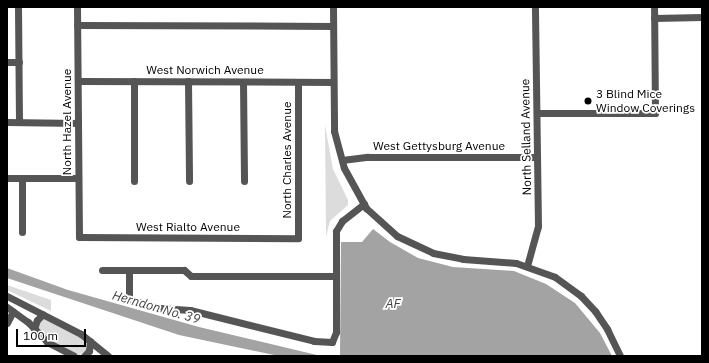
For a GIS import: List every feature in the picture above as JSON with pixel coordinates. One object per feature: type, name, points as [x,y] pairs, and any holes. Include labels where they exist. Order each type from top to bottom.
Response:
[{"type":"street","points":[[18,7],[19,122]]},
{"type":"street","name":"North Hazel Avenue","points":[[77,7],[79,237]]},
{"type":"street","points":[[333,7],[334,131],[342,160],[364,204],[391,231],[422,249],[452,258],[503,261],[528,266],[554,277],[581,296],[604,324],[620,356]]},
{"type":"street","name":"North Selland Avenue","points":[[528,266],[538,226],[535,7]]},
{"type":"street","points":[[536,113],[655,113],[654,7]]},
{"type":"street","points":[[654,18],[702,17]]},
{"type":"street","points":[[77,25],[333,26]]},
{"type":"street","points":[[7,62],[19,62]]},
{"type":"street","name":"West Norwich Avenue","points":[[78,81],[333,82]]},
{"type":"street","points":[[134,81],[134,181]]},
{"type":"street","points":[[188,81],[189,181]]},
{"type":"street","points":[[243,82],[244,181]]},
{"type":"street","name":"North Charles Avenue","points":[[298,82],[298,238]]},
{"type":"street","points":[[7,122],[78,123]]},
{"type":"street","name":"West Gettysburg Avenue","points":[[342,160],[368,157],[537,157]]},
{"type":"street","points":[[7,178],[78,178]]},
{"type":"street","points":[[22,178],[22,232]]},
{"type":"street","points":[[129,270],[125,297],[160,308],[190,310],[314,342],[332,342],[336,332],[336,231],[342,220],[364,204]]},
{"type":"street","name":"West Rialto Avenue","points":[[79,237],[298,238]]},
{"type":"street","points":[[102,270],[184,270],[191,276],[335,276]]},
{"type":"street","points":[[7,296],[43,314],[90,341],[108,356]]},
{"type":"street","points":[[7,323],[10,309],[61,354],[74,356]]},
{"type":"street","points":[[34,329],[37,320],[43,314]]},
{"type":"street","points":[[84,356],[89,351],[90,341]]},
{"type":"shaded area","points":[[325,125],[333,169],[348,200],[348,205],[330,221],[326,237]]},
{"type":"shaded area","points":[[7,285],[51,300],[51,311],[7,290]]},
{"type":"shaded area","points":[[44,318],[75,333],[87,344],[87,350],[79,355],[55,343],[38,329],[39,322]]},
{"type":"water","name":"AF","points":[[373,229],[390,242],[418,258],[453,267],[514,271],[546,284],[575,303],[600,333],[612,356],[340,355],[341,242],[362,242]]},
{"type":"water","points":[[7,268],[68,290],[199,327],[321,356],[279,356],[179,335],[7,278]]},
{"type":"place","name":"3 Blind Mice Window Coverings","points":[[588,101]]},
{"type":"water label","name":"Herndon No. 39","points":[[156,308]]}]
